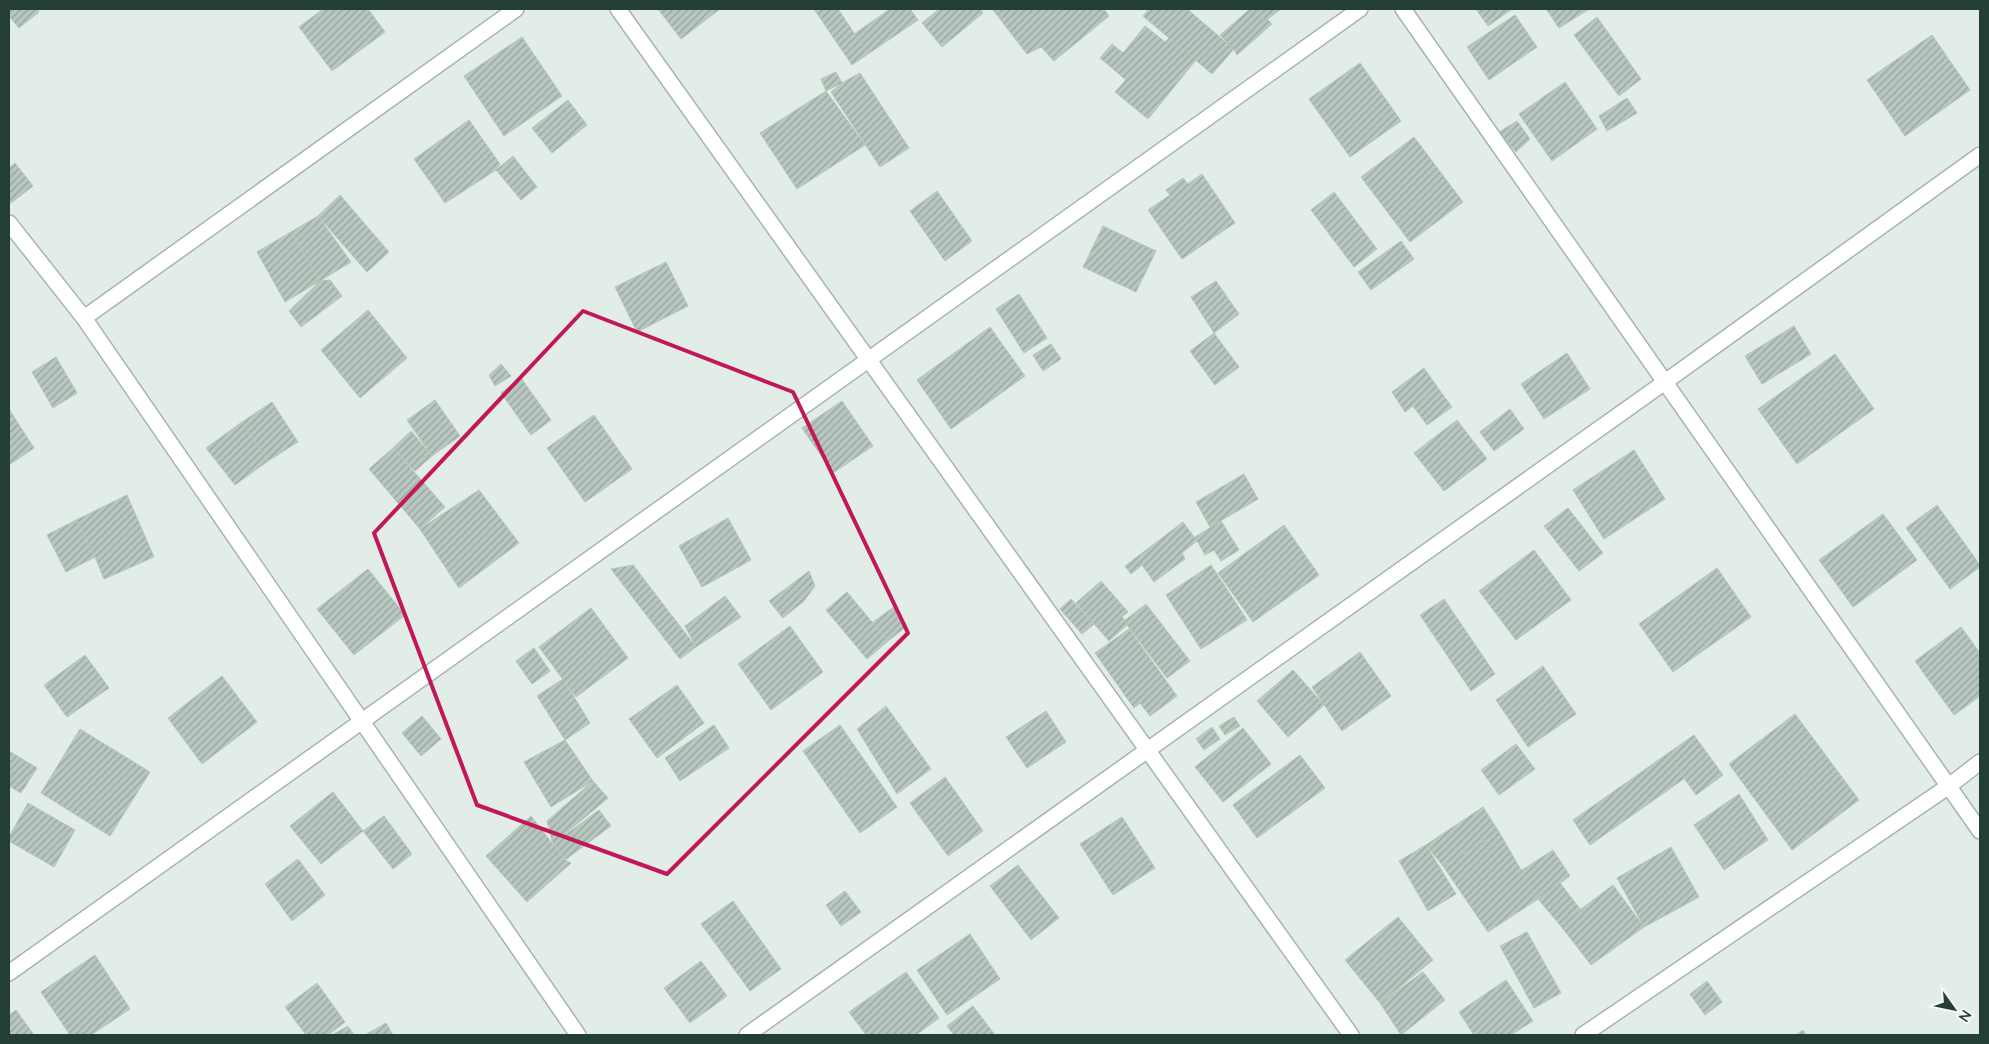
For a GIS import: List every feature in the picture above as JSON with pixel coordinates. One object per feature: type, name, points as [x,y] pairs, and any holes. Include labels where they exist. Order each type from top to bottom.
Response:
[{"type":"street","points":[[84,318],[516,9]]},
{"type":"street","points":[[618,9],[1351,1035]]},
{"type":"street","points":[[9,973],[1360,9]]},
{"type":"street","points":[[1403,9],[1980,831]]},
{"type":"street","points":[[747,1035],[1665,382],[1980,155]]},
{"type":"street","points":[[9,223],[84,318],[578,1035]]},
{"type":"street","points":[[1583,1035],[1949,786],[1980,762]]},
{"type":"highlighted area","points":[[583,311],[793,392],[908,633],[667,874],[477,805],[374,533]]},
{"type":"building","points":[[9,9],[37,9],[39,12],[19,28],[9,16]]},
{"type":"building","points":[[323,9],[368,9],[385,32],[332,71],[299,27]]},
{"type":"building","points":[[658,9],[720,9],[681,39]]},
{"type":"building","points":[[814,9],[838,9],[868,54],[852,65]]},
{"type":"building","points":[[890,9],[910,9],[918,20],[868,54],[854,34]]},
{"type":"building","points":[[939,9],[980,9],[983,13],[942,47],[922,23]]},
{"type":"building","points":[[994,9],[1104,9],[1109,16],[1054,61],[1041,47],[1027,54]]},
{"type":"building","points":[[1149,9],[1187,9],[1234,49],[1212,74],[1143,16]]},
{"type":"building","points":[[1250,9],[1258,9],[1272,24],[1237,55],[1234,49],[1220,35]]},
{"type":"building","points":[[1257,9],[1281,9],[1265,21]]},
{"type":"building","points":[[1476,9],[1512,9],[1488,26]]},
{"type":"building","points":[[1546,9],[1589,9],[1559,28]]},
{"type":"building","points":[[1515,15],[1537,47],[1489,80],[1467,47]]},
{"type":"building","points":[[1597,17],[1641,79],[1619,96],[1574,35]]},
{"type":"building","points":[[1145,26],[1165,42],[1169,38],[1196,60],[1148,119],[1115,92],[1126,80],[1100,58],[1112,44],[1123,53]]},
{"type":"building","points":[[1932,35],[1970,90],[1905,136],[1867,80]]},
{"type":"building","points":[[522,37],[562,96],[504,136],[464,76]]},
{"type":"building","points":[[1360,63],[1401,121],[1350,157],[1309,99]]},
{"type":"building","points":[[836,72],[842,83],[826,91],[821,79]]},
{"type":"building","points":[[860,73],[909,148],[880,167],[831,92]]},
{"type":"building","points":[[1565,82],[1597,129],[1552,161],[1519,114]]},
{"type":"building","points":[[826,91],[865,145],[797,189],[760,133]]},
{"type":"building","points":[[1627,98],[1637,113],[1607,131],[1599,116]]},
{"type":"building","points":[[568,100],[587,125],[552,153],[532,128]]},
{"type":"building","points":[[469,120],[500,164],[496,170],[445,203],[414,159]]},
{"type":"building","points":[[1517,121],[1530,139],[1516,152],[1499,132]]},
{"type":"building","points":[[1414,137],[1463,202],[1410,242],[1361,177]]},
{"type":"building","points":[[513,156],[537,187],[521,200],[496,170]]},
{"type":"building","points":[[15,163],[33,186],[11,203],[9,200],[9,168]]},
{"type":"building","points":[[1202,174],[1235,223],[1182,259],[1148,210],[1170,195],[1166,190],[1183,178],[1188,184]]},
{"type":"building","points":[[937,191],[972,241],[945,261],[910,211]]},
{"type":"building","points":[[1334,192],[1377,249],[1354,267],[1311,210]]},
{"type":"building","points":[[340,195],[389,252],[367,272],[318,216]]},
{"type":"building","points":[[318,216],[351,262],[320,281],[291,232]]},
{"type":"building","points":[[1103,226],[1156,251],[1136,292],[1083,267]]},
{"type":"building","points":[[291,232],[320,281],[285,302],[257,252]]},
{"type":"building","points":[[1401,241],[1414,259],[1371,290],[1358,272]]},
{"type":"building","points":[[666,262],[688,306],[637,332],[615,287]]},
{"type":"building","points":[[330,280],[342,296],[301,327],[289,311],[320,281]]},
{"type":"building","points":[[1216,281],[1239,314],[1214,333],[1191,297]]},
{"type":"building","points":[[1019,294],[1047,338],[1024,353],[996,309]]},
{"type":"building","points":[[368,310],[407,358],[360,398],[321,350]]},
{"type":"building","points":[[1794,326],[1811,354],[1762,384],[1745,356]]},
{"type":"building","points":[[990,327],[1025,376],[951,429],[917,380]]},
{"type":"building","points":[[1214,333],[1239,367],[1215,385],[1190,351]]},
{"type":"building","points":[[1051,344],[1061,359],[1043,371],[1033,355]]},
{"type":"building","points":[[1567,353],[1590,389],[1544,419],[1521,384]]},
{"type":"building","points":[[1835,354],[1874,409],[1797,464],[1758,409]]},
{"type":"building","points":[[56,357],[77,393],[53,408],[32,372]]},
{"type":"building","points":[[501,364],[511,376],[495,386],[489,375]]},
{"type":"building","points":[[1424,368],[1438,388],[1405,412],[1392,392]]},
{"type":"building","points":[[521,378],[551,420],[531,435],[501,393]]},
{"type":"building","points":[[1438,388],[1452,407],[1427,425],[1413,406]]},
{"type":"building","points":[[435,400],[460,436],[432,456],[407,420]]},
{"type":"building","points":[[842,401],[873,446],[833,473],[802,428]]},
{"type":"building","points":[[272,402],[298,442],[268,461],[242,422]]},
{"type":"building","points":[[9,409],[34,448],[9,465]]},
{"type":"building","points":[[1510,409],[1524,429],[1494,451],[1480,432]]},
{"type":"building","points":[[594,415],[632,469],[585,502],[547,448]]},
{"type":"building","points":[[1457,420],[1487,459],[1444,491],[1414,453]]},
{"type":"building","points":[[242,422],[268,461],[235,485],[206,448]]},
{"type":"building","points":[[411,431],[432,456],[415,471],[393,448]]},
{"type":"building","points":[[393,448],[445,507],[420,529],[369,469]]},
{"type":"building","points":[[1634,450],[1665,499],[1604,539],[1573,490]]},
{"type":"building","points":[[1244,474],[1258,499],[1210,527],[1196,502]]},
{"type":"building","points":[[479,490],[519,543],[459,588],[420,529]]},
{"type":"building","points":[[127,495],[154,557],[104,579],[76,520]]},
{"type":"building","points":[[1937,505],[1980,565],[1980,567],[1950,589],[1906,528]]},
{"type":"building","points":[[1568,508],[1603,553],[1579,571],[1544,526]]},
{"type":"building","points":[[1883,514],[1917,560],[1853,607],[1819,560]]},
{"type":"building","points":[[728,518],[751,560],[702,587],[679,546]]},
{"type":"building","points":[[76,520],[95,557],[66,572],[47,535]]},
{"type":"building","points":[[1221,521],[1239,550],[1221,561],[1214,550],[1205,555],[1195,537]]},
{"type":"building","points":[[1183,522],[1197,541],[1182,553],[1185,559],[1154,582],[1142,565],[1131,574],[1125,566]]},
{"type":"building","points":[[1284,525],[1319,575],[1253,622],[1218,573]]},
{"type":"building","points":[[1534,550],[1571,600],[1516,640],[1479,591]]},
{"type":"building","points":[[633,565],[696,647],[680,659],[611,569]]},
{"type":"building","points":[[1211,565],[1247,620],[1201,649],[1166,595]]},
{"type":"building","points":[[1717,568],[1751,617],[1673,672],[1639,624]]},
{"type":"building","points":[[368,569],[405,615],[354,655],[317,609]]},
{"type":"building","points":[[809,571],[815,586],[804,601],[792,584]]},
{"type":"building","points":[[1101,581],[1128,612],[1122,617],[1128,624],[1109,641],[1076,603]]},
{"type":"building","points":[[792,584],[804,601],[783,618],[769,601]]},
{"type":"building","points":[[847,592],[888,641],[867,659],[826,610]]},
{"type":"building","points":[[725,596],[741,617],[696,647],[685,626]]},
{"type":"building","points":[[1071,599],[1094,624],[1082,634],[1060,609]]},
{"type":"building","points":[[1444,599],[1495,674],[1471,691],[1420,615]]},
{"type":"building","points":[[1146,604],[1190,661],[1167,678],[1124,621]]},
{"type":"building","points":[[894,607],[907,626],[888,641],[873,622]]},
{"type":"building","points":[[591,608],[628,658],[576,697],[539,647]]},
{"type":"building","points":[[790,626],[823,672],[771,710],[738,664]]},
{"type":"building","points":[[1961,627],[1980,653],[1980,696],[1954,715],[1915,661]]},
{"type":"building","points":[[1129,629],[1177,696],[1150,716],[1140,703],[1134,708],[1095,653]]},
{"type":"building","points":[[534,648],[550,671],[532,684],[516,661]]},
{"type":"building","points":[[1360,652],[1391,696],[1342,731],[1312,687]]},
{"type":"building","points":[[85,655],[109,688],[67,717],[44,685]]},
{"type":"building","points":[[1543,666],[1576,714],[1528,747],[1496,700]]},
{"type":"building","points":[[1293,670],[1324,705],[1288,737],[1257,701]]},
{"type":"building","points":[[222,676],[257,722],[202,764],[168,718]]},
{"type":"building","points":[[563,679],[590,723],[565,740],[537,696]]},
{"type":"building","points":[[677,685],[704,723],[657,758],[629,719]]},
{"type":"building","points":[[886,706],[931,769],[897,794],[857,729]]},
{"type":"building","points":[[1046,711],[1066,742],[1027,768],[1006,737]]},
{"type":"building","points":[[1795,714],[1859,800],[1792,850],[1729,764]]},
{"type":"building","points":[[422,716],[441,739],[421,756],[402,733]]},
{"type":"building","points":[[1234,717],[1240,726],[1225,735],[1219,726]]},
{"type":"building","points":[[714,725],[729,748],[680,781],[665,758]]},
{"type":"building","points":[[840,725],[897,807],[860,833],[803,751]]},
{"type":"building","points":[[1212,727],[1220,739],[1204,750],[1196,739]]},
{"type":"building","points":[[1243,728],[1271,764],[1223,802],[1195,767]]},
{"type":"building","points":[[80,729],[150,772],[110,836],[41,793]]},
{"type":"building","points":[[1694,735],[1723,775],[1696,795],[1667,754]]},
{"type":"building","points":[[565,740],[593,781],[551,807],[524,762]]},
{"type":"building","points":[[1516,744],[1535,769],[1499,795],[1481,770]]},
{"type":"building","points":[[9,751],[37,768],[21,793],[9,786]]},
{"type":"building","points":[[1667,754],[1685,778],[1590,845],[1573,820]]},
{"type":"building","points":[[1300,755],[1325,788],[1257,838],[1233,805]]},
{"type":"building","points":[[945,777],[983,831],[948,856],[910,803]]},
{"type":"building","points":[[593,781],[608,798],[553,844],[547,821]]},
{"type":"building","points":[[333,792],[363,831],[321,864],[290,826]]},
{"type":"building","points":[[1739,794],[1768,840],[1724,870],[1694,825]]},
{"type":"building","points":[[28,803],[75,830],[54,867],[9,841],[9,837]]},
{"type":"building","points":[[1483,807],[1499,832],[1443,866],[1426,845]]},
{"type":"building","points":[[599,810],[611,826],[565,860],[553,844]]},
{"type":"building","points":[[384,816],[412,854],[393,869],[363,831]]},
{"type":"building","points":[[531,816],[565,860],[571,863],[527,902],[486,856]]},
{"type":"building","points":[[1122,817],[1155,868],[1113,895],[1080,844]]},
{"type":"building","points":[[1499,832],[1538,899],[1488,932],[1443,866]]},
{"type":"building","points":[[1426,845],[1456,894],[1428,911],[1399,861]]},
{"type":"building","points":[[1671,847],[1699,897],[1644,927],[1617,878]]},
{"type":"building","points":[[1553,850],[1570,876],[1538,899],[1519,872]]},
{"type":"building","points":[[298,859],[325,895],[292,921],[265,884]]},
{"type":"building","points":[[1018,865],[1059,918],[1031,940],[990,886]]},
{"type":"building","points":[[1560,883],[1580,909],[1560,925],[1538,899]]},
{"type":"building","points":[[1613,885],[1644,927],[1591,965],[1560,925]]},
{"type":"building","points":[[845,891],[861,912],[841,926],[826,905]]},
{"type":"building","points":[[733,901],[781,969],[750,991],[701,924]]},
{"type":"building","points":[[1398,917],[1433,960],[1380,1003],[1345,960]]},
{"type":"building","points":[[1527,932],[1561,993],[1534,1008],[1500,946]]},
{"type":"building","points":[[970,934],[1000,979],[947,1015],[917,970]]},
{"type":"building","points":[[95,955],[130,1009],[91,1035],[70,1035],[41,992]]},
{"type":"building","points":[[701,961],[727,996],[690,1023],[664,988]]},
{"type":"building","points":[[906,972],[939,1018],[916,1035],[866,1035],[849,1012]]},
{"type":"building","points":[[1423,972],[1445,1000],[1401,1035],[1380,1003]]},
{"type":"building","points":[[1506,980],[1533,1021],[1511,1035],[1474,1035],[1459,1012]]},
{"type":"building","points":[[1707,981],[1722,1002],[1705,1015],[1690,994]]},
{"type":"building","points":[[317,983],[345,1022],[328,1035],[306,1035],[285,1007]]},
{"type":"building","points":[[973,1006],[995,1035],[954,1035],[947,1026]]},
{"type":"building","points":[[16,1010],[34,1035],[9,1035],[9,1015]]},
{"type":"building","points":[[386,1023],[393,1035],[365,1035]]},
{"type":"building","points":[[348,1026],[354,1035],[332,1035]]},
{"type":"building","points":[[1803,1030],[1806,1035],[1796,1035]]}]
